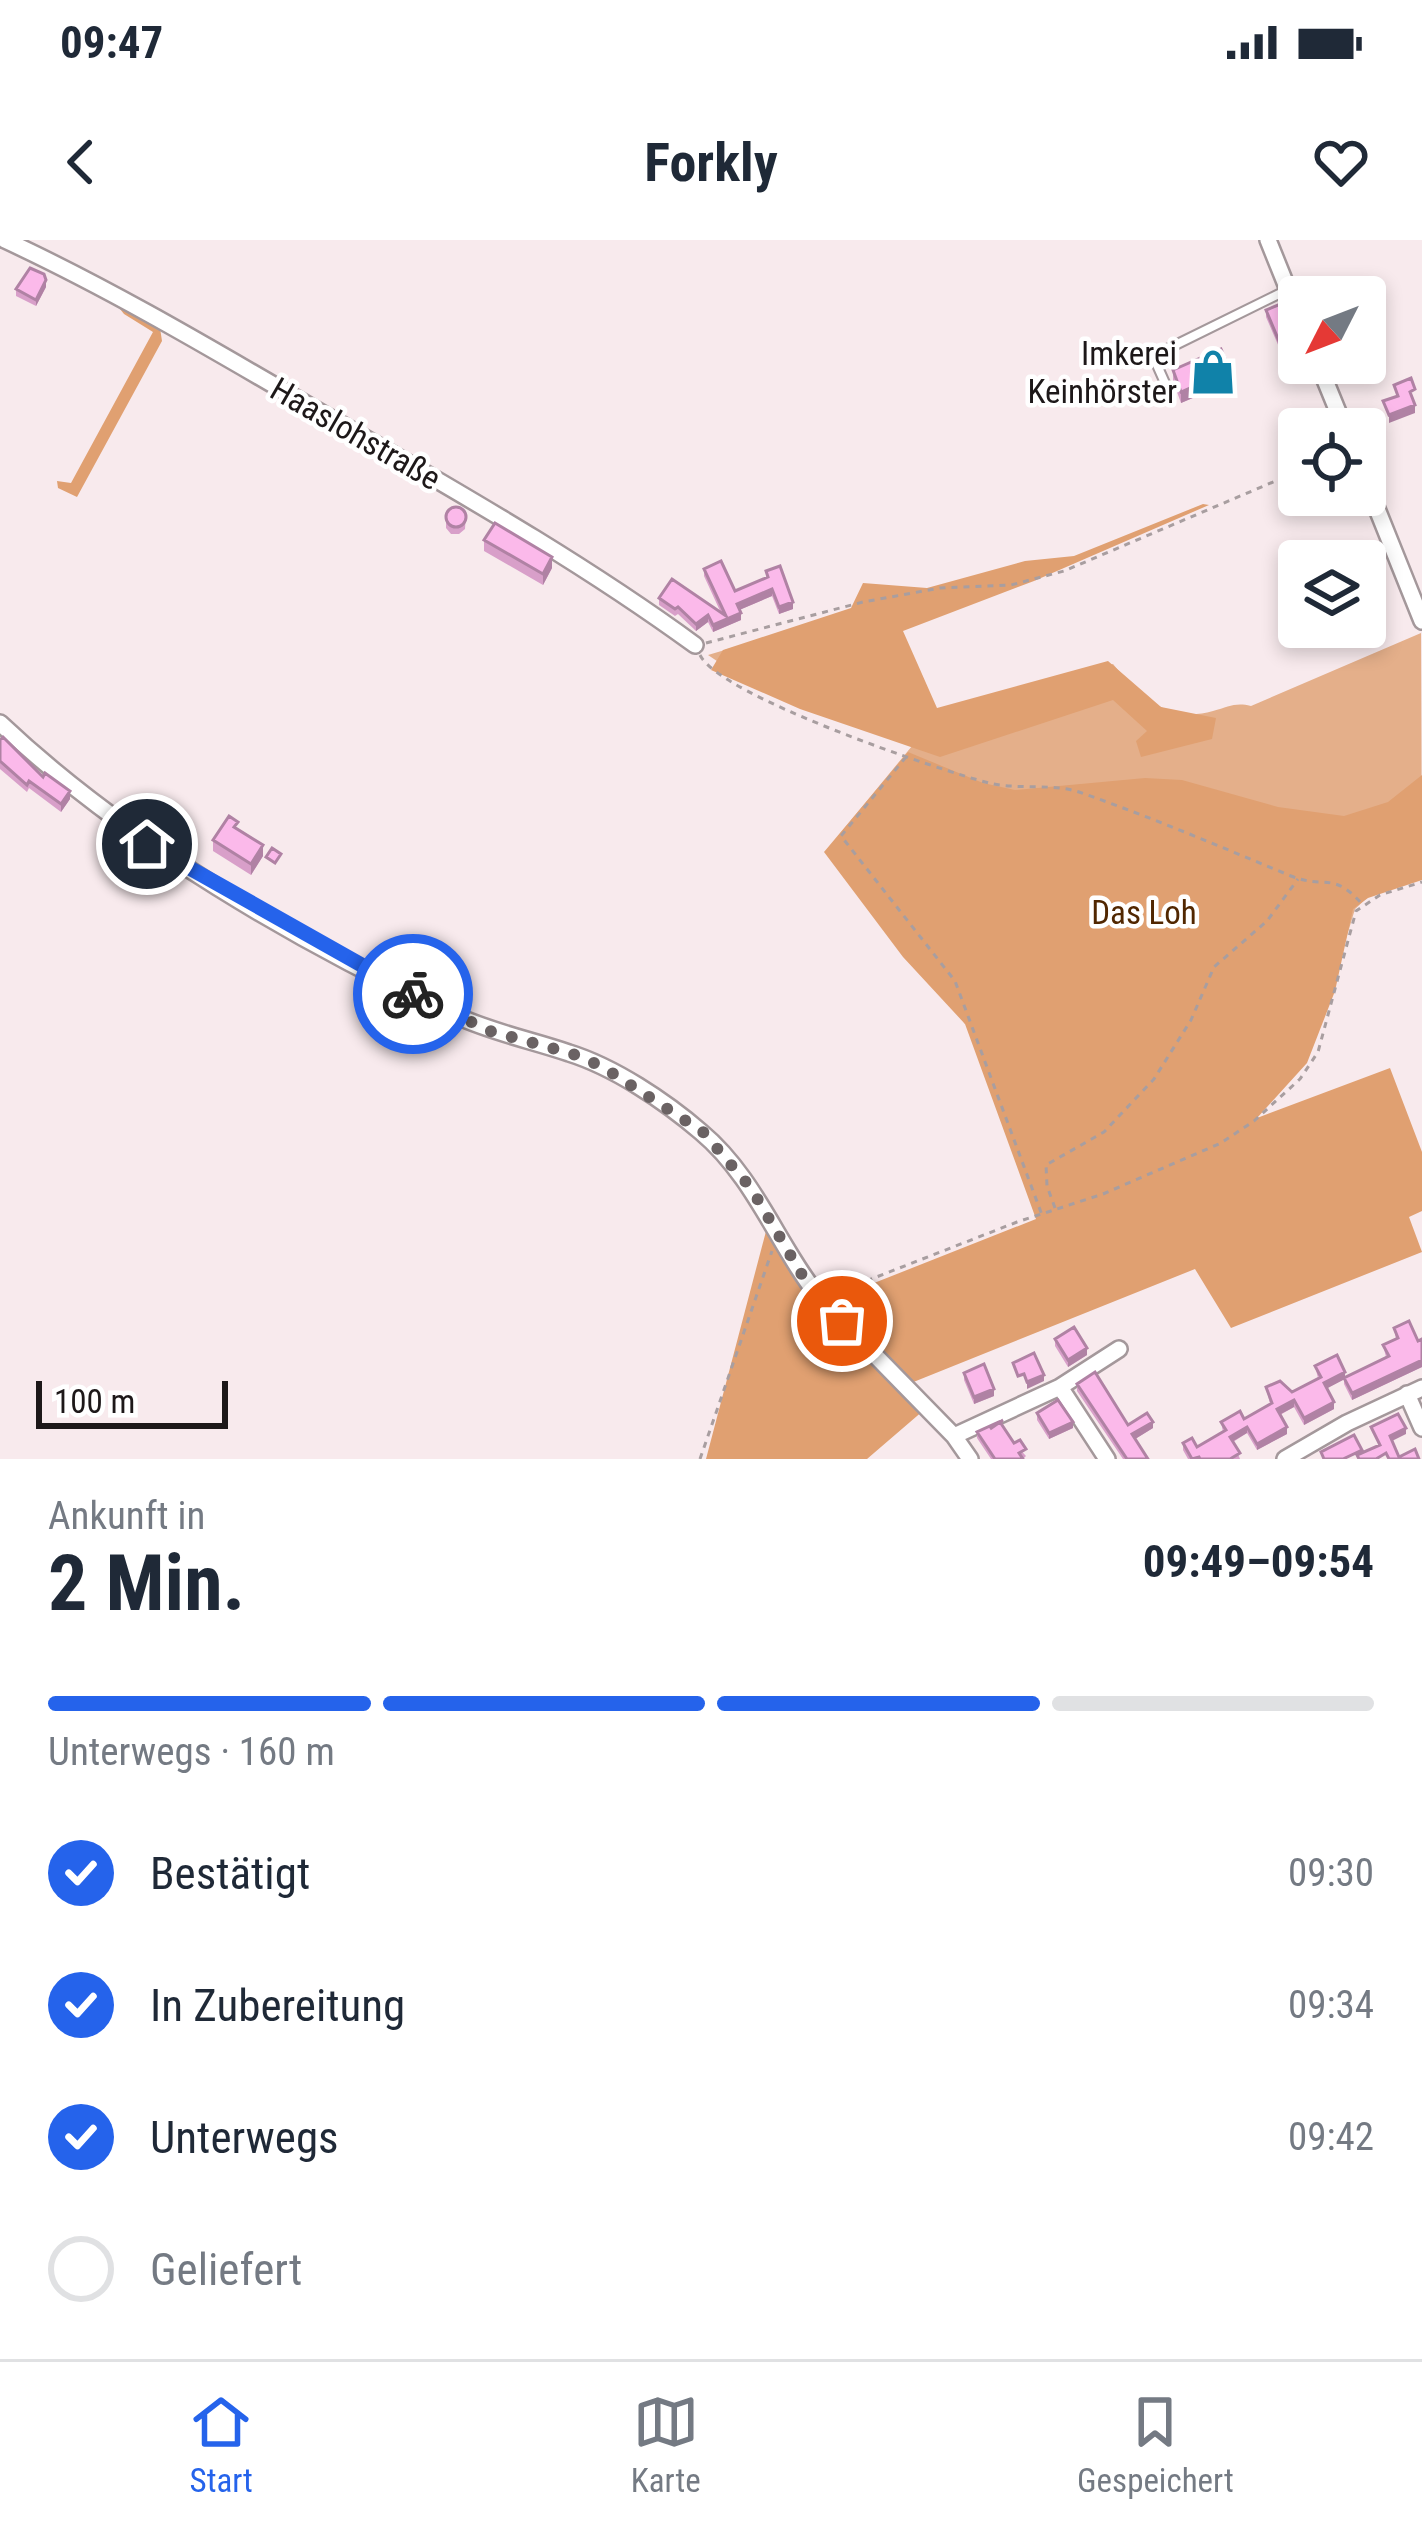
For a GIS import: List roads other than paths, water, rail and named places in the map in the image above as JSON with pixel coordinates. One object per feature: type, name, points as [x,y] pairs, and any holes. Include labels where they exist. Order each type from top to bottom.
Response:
[{"type":"street","name":"Haaslohstraße","points":[[5,240],[233,362],[492,512],[605,579],[695,645]]},
{"type":"street","points":[[1268,240],[1282,276]]},
{"type":"street","points":[[1380,516],[1422,621]]},
{"type":"street","points":[[0,723],[147,844],[313,940],[490,1031],[573,1054],[703,1132],[751,1188],[822,1301],[954,1436],[970,1459]]},
{"type":"street","points":[[954,1436],[1060,1387],[1119,1349]]},
{"type":"street","points":[[1060,1387],[1104,1453]]},
{"type":"street","points":[[1285,1459],[1414,1391],[1422,1428]]},
{"type":"lane","points":[[1165,383],[1153,356],[1278,295]]},
{"type":"place","name":"Imkerei Keinhörster","points":[[1213,372]]},
{"type":"park label","name":"Das Loh","points":[[1144,912]]}]
